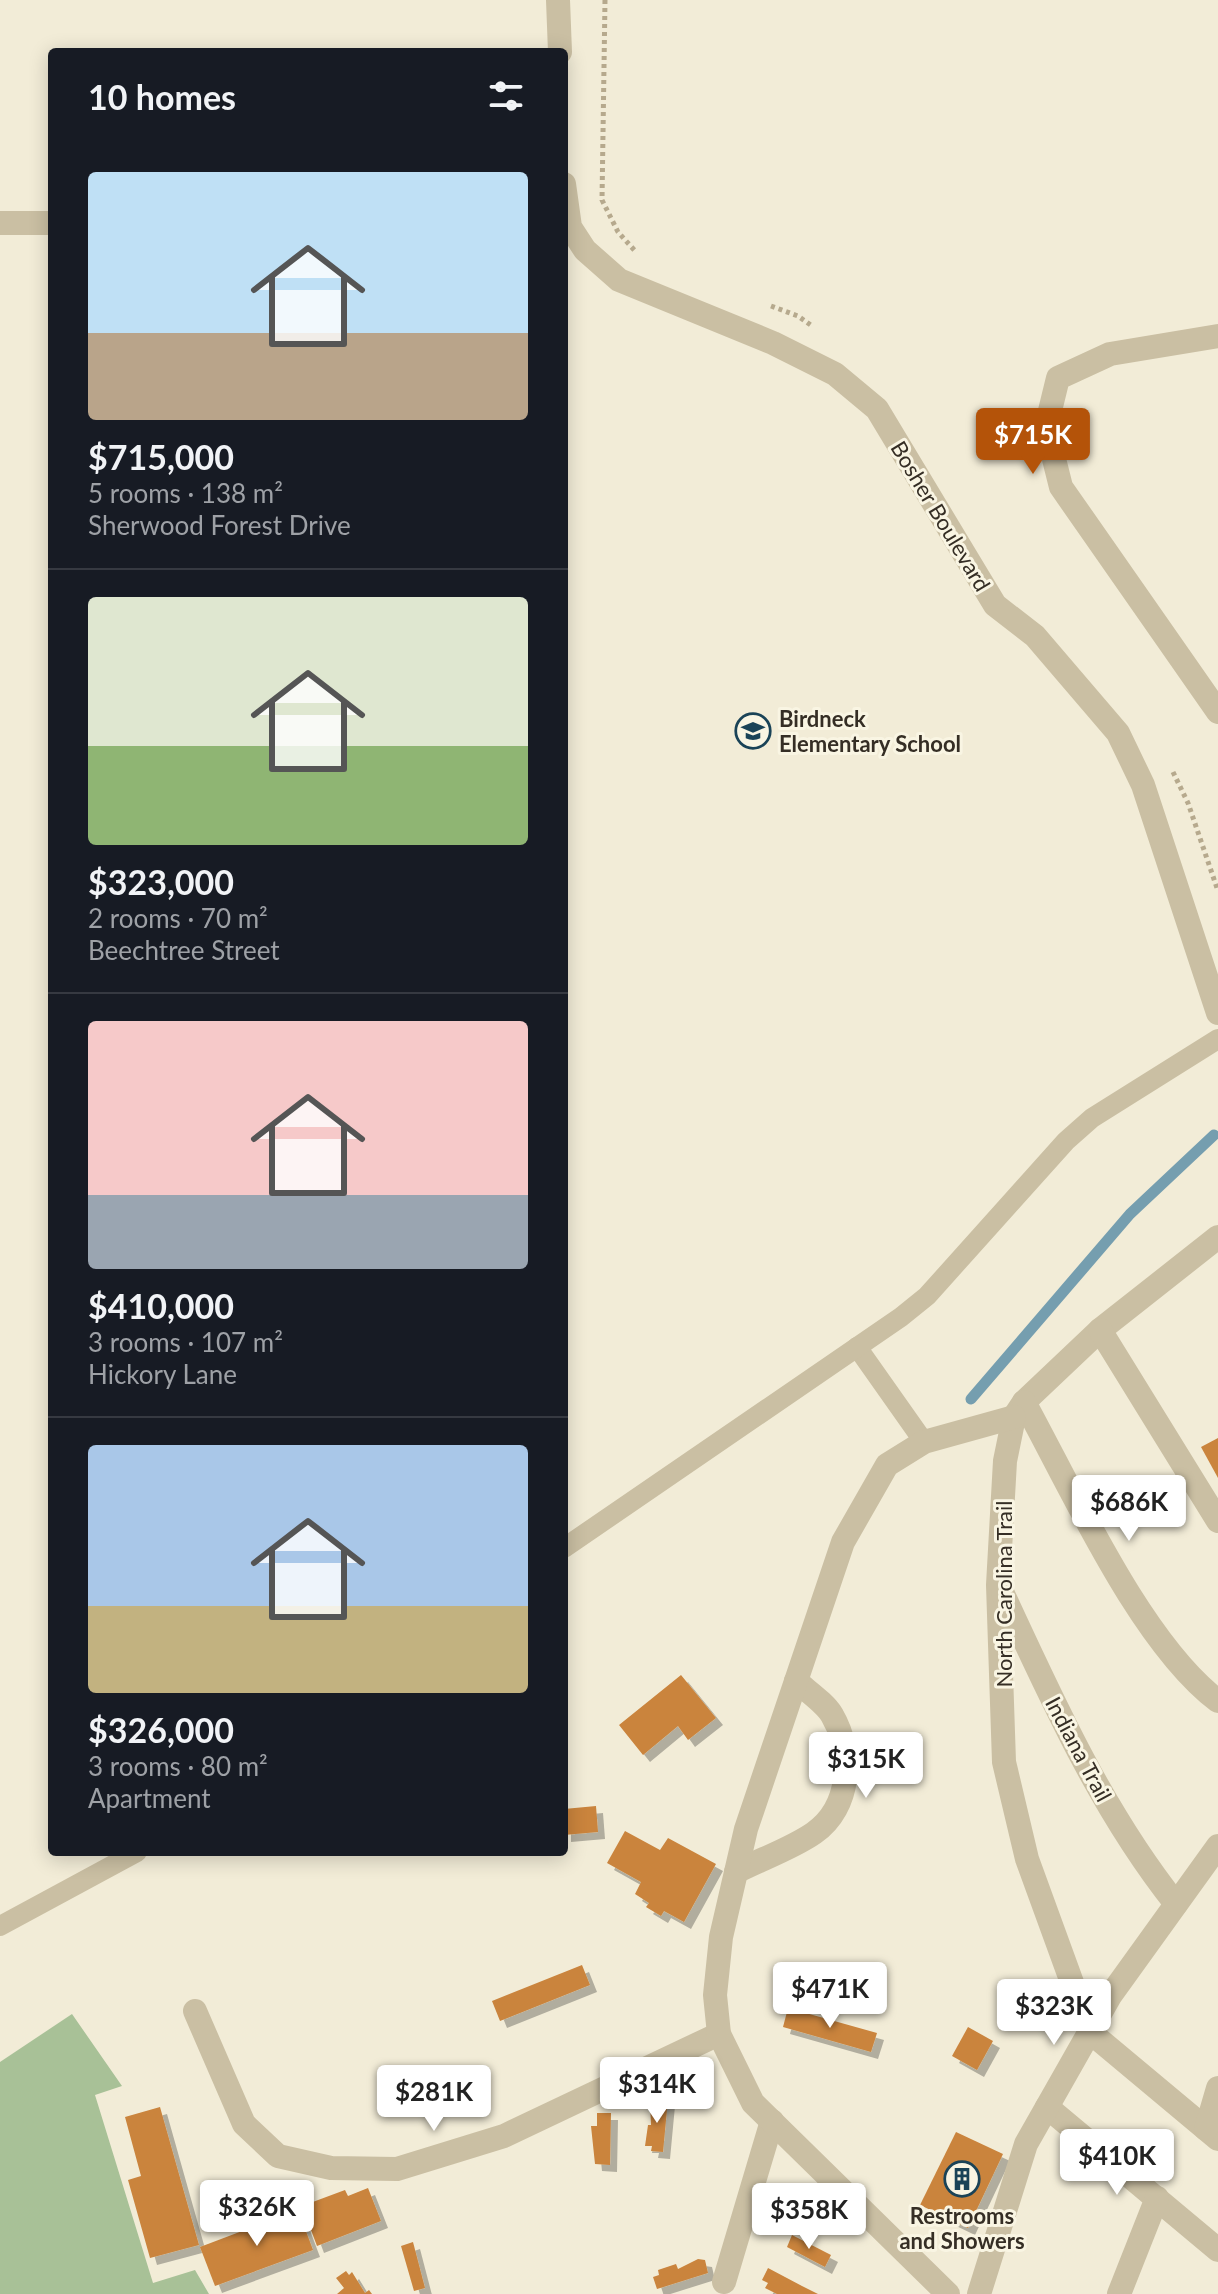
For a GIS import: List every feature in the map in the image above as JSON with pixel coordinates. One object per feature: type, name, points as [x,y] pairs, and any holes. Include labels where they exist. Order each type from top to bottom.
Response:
[{"type":"street","points":[[558,0],[560,48]]},
{"type":"street","points":[[0,223],[48,223]]},
{"type":"street","name":"Bosher Boulevard","points":[[568,228],[585,250],[619,280],[773,343],[835,374],[877,409],[995,605],[1035,636],[1118,733],[1143,785],[1218,1013]]},
{"type":"street","points":[[1218,336],[1110,354],[1058,378],[1046,427],[1061,487],[1218,712]]},
{"type":"street","points":[[948,2294],[753,2103],[719,2034],[716,1980],[721,1937],[746,1829],[843,1542],[887,1465],[924,1442],[1019,1410],[1100,1330],[1218,1237]]},
{"type":"street","points":[[1100,1330],[1218,1521]]},
{"type":"street","points":[[1019,1410],[1133,1600],[1172,1654],[1218,1701]]},
{"type":"street","name":"North Carolina Trail","points":[[1019,1410],[1005,1461],[998,1585],[1004,1762],[1027,1859],[1090,2032]]},
{"type":"street","name":"Indiana Trail","points":[[998,1585],[1072,1741],[1143,1863],[1176,1904]]},
{"type":"street","points":[[736,1872],[815,1832],[841,1801],[846,1772],[844,1744],[831,1713],[796,1681]]},
{"type":"street","points":[[979,2294],[1026,2144],[1110,1996],[1218,1846]]},
{"type":"street","points":[[195,2011],[244,2124],[278,2156],[331,2168],[397,2169],[504,2136],[719,2034]]},
{"type":"street","points":[[1090,2032],[1212,2134]]},
{"type":"street","points":[[1212,2134],[1218,2088]]},
{"type":"street","points":[[1047,2107],[1218,2250]]},
{"type":"street","points":[[724,2282],[772,2121]]},
{"type":"street","points":[[1119,2294],[1157,2198]]},
{"type":"lane","points":[[568,1545],[927,1296],[1066,1141],[1092,1118],[1218,1039]]},
{"type":"lane","points":[[857,1347],[924,1442]]},
{"type":"lane","points":[[0,1926],[130,1856]]},
{"type":"green space","points":[[72,2014],[122,2086],[95,2095],[153,2283],[195,2270],[209,2294],[0,2294],[0,2062]]},
{"type":"building","points":[[1218,1438],[1218,1478],[1201,1447]]},
{"type":"building","points":[[681,1675],[716,1718],[688,1740],[678,1726],[643,1755],[619,1725]]},
{"type":"building","points":[[596,1806],[598,1832],[568,1835],[568,1809]]},
{"type":"building","points":[[625,1831],[660,1850],[668,1838],[716,1864],[684,1922],[664,1911],[661,1916],[646,1907],[649,1903],[635,1894],[641,1882],[607,1863]]},
{"type":"building","points":[[582,1965],[590,1985],[500,2021],[492,2001]]},
{"type":"building","points":[[788,2008],[877,2033],[871,2052],[783,2027]]},
{"type":"building","points":[[968,2027],[993,2041],[977,2070],[952,2056]]},
{"type":"building","points":[[654,2098],[668,2099],[663,2152],[651,2151],[652,2146],[645,2146],[648,2125],[651,2125],[650,2102],[654,2103]]},
{"type":"building","points":[[160,2107],[199,2245],[150,2258],[128,2180],[141,2176],[125,2117]]},
{"type":"building","points":[[597,2113],[611,2113],[610,2165],[595,2164],[591,2126],[597,2126]]},
{"type":"building","name":"Restrooms and Showers","points":[[956,2132],[1003,2154],[968,2228],[920,2205]]},
{"type":"building","points":[[368,2188],[381,2221],[317,2246],[302,2206],[345,2190],[348,2196]]},
{"type":"building","points":[[298,2210],[313,2250],[215,2286],[200,2247]]},
{"type":"building","points":[[792,2235],[831,2255],[825,2267],[787,2247]]},
{"type":"building","points":[[413,2242],[425,2288],[414,2291],[401,2246]]},
{"type":"building","points":[[698,2259],[705,2260],[708,2273],[657,2289],[653,2277],[659,2275],[658,2270],[676,2264],[678,2269]]},
{"type":"building","points":[[768,2268],[818,2294],[777,2294],[765,2288],[768,2283],[762,2280]]},
{"type":"building","points":[[346,2271],[349,2275],[352,2272],[365,2293],[369,2290],[372,2294],[337,2294],[344,2288],[336,2278]]},
{"type":"waterway","points":[[971,1399],[1130,1214],[1214,1135]]},
{"type":"place","name":"Birdneck Elementary School","points":[[753,731]]},
{"type":"place","name":"Restrooms and Showers","points":[[962,2179]]}]
